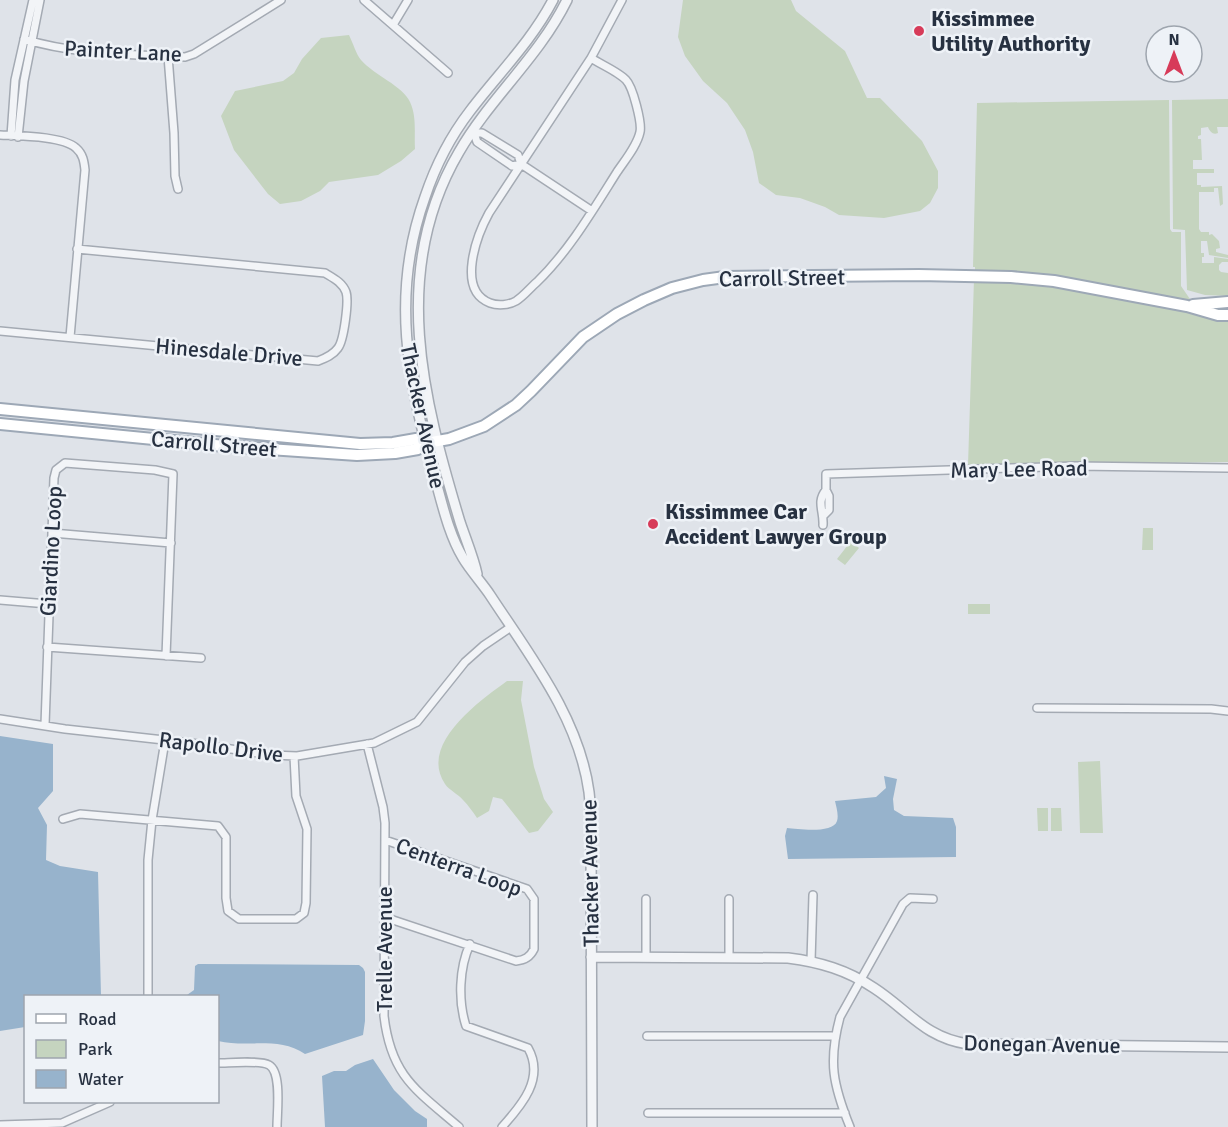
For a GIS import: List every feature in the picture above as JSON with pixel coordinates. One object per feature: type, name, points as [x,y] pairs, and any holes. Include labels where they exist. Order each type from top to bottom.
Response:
[{"type":"main road","name":"Carroll Street","points":[[0,409],[328,441],[376,444],[416,440],[426,443],[439,441],[484,426],[501,415],[531,392],[583,337],[616,314],[672,288],[704,280],[734,277],[919,275],[1011,277],[1054,281],[1187,306],[1218,315],[1228,315]]},
{"type":"main road","name":"Carroll Street","points":[[1187,306],[1228,302]]},
{"type":"main road","name":"Carroll Street","points":[[0,424],[225,446],[357,455],[418,449],[426,443]]},
{"type":"main road","points":[[225,446],[237,437],[319,444],[328,441]]},
{"type":"street","points":[[15,136],[15,80],[33,0]]},
{"type":"street","points":[[15,136],[40,0]]},
{"type":"street","name":"Painter Lane","points":[[24,39],[76,51],[185,57],[194,54],[270,2],[280,0]]},
{"type":"street","points":[[364,0],[448,73]]},
{"type":"street","points":[[393,25],[408,0]]},
{"type":"street","name":"Thacker Avenue","points":[[553,0],[524,46],[461,124],[445,152],[425,196],[412,242],[407,273],[405,323],[409,366],[426,443],[451,532],[463,559],[478,576],[560,705],[584,769],[589,792],[591,839],[592,1127]]},
{"type":"street","name":"Thacker Avenue","points":[[478,576],[457,510],[420,359],[417,325],[419,278],[431,217],[449,171],[488,108],[531,57],[567,0]]},
{"type":"street","points":[[591,58],[626,80],[635,100],[640,131],[633,148],[562,255],[516,301],[507,304],[489,303],[473,286],[471,278],[478,234],[489,213],[591,58],[622,0]]},
{"type":"street","points":[[168,56],[175,176],[178,189]]},
{"type":"street","points":[[461,124],[472,132],[477,142],[488,150],[512,166],[521,164]]},
{"type":"street","points":[[472,132],[482,133],[518,155],[521,164],[592,212]]},
{"type":"street","points":[[0,135],[64,141],[76,147],[84,158],[85,170],[70,337],[0,331]]},
{"type":"street","name":"Hinesdale Drive","points":[[70,337],[318,361],[329,356],[338,348],[343,338],[347,294],[339,282],[325,273],[77,249]]},
{"type":"street","name":"Giardino Loop","points":[[45,725],[54,478],[60,466],[72,462],[155,470],[173,474],[166,656]]},
{"type":"street","name":"Mary Lee Road","points":[[823,525],[824,515],[829,510],[830,496],[826,490],[826,474],[1075,466],[1228,468]]},
{"type":"street","points":[[52,533],[171,543]]},
{"type":"street","points":[[0,600],[48,604]]},
{"type":"street","name":"Rapollo Drive","points":[[0,719],[271,755],[294,756],[374,743],[417,722],[472,655],[511,627]]},
{"type":"street","points":[[47,647],[201,658]]},
{"type":"street","points":[[1037,708],[1205,708],[1228,711]]},
{"type":"street","points":[[148,995],[148,860],[165,741]]},
{"type":"street","name":"Trelle Avenue","points":[[367,744],[383,807],[386,1039],[394,1061],[419,1092],[459,1127]]},
{"type":"street","points":[[63,819],[80,814],[218,826],[226,837],[228,911],[239,919],[297,919],[304,913],[306,903],[307,829],[296,796],[294,756]]},
{"type":"street","name":"Centerra Loop","points":[[384,917],[516,961],[531,956],[534,949],[534,899],[527,889],[385,840]]},
{"type":"street","points":[[811,961],[813,895]]},
{"type":"street","points":[[850,1127],[838,1093],[832,1064],[840,1017],[903,904],[910,897],[933,899]]},
{"type":"street","points":[[646,899],[646,957]]},
{"type":"street","points":[[729,899],[729,957]]},
{"type":"street","points":[[470,944],[462,968],[463,1015],[466,1026],[528,1048],[533,1056],[533,1071],[528,1095],[502,1127]]},
{"type":"street","name":"Donegan Avenue","points":[[591,957],[788,958],[811,961],[835,967],[862,981],[876,989],[918,1024],[954,1042],[1009,1045],[1228,1047]]},
{"type":"street","points":[[647,1036],[835,1036]]},
{"type":"street","points":[[219,1063],[267,1064],[275,1070],[277,1127]]},
{"type":"street","points":[[0,1125],[62,1123],[106,1103]]},
{"type":"street","points":[[648,1113],[844,1113]]},
{"type":"green space","points":[[683,0],[791,0],[796,11],[845,51],[867,98],[880,98],[922,141],[938,171],[938,188],[930,203],[920,211],[884,218],[839,215],[800,198],[776,195],[759,183],[753,152],[745,130],[727,103],[703,81],[685,56],[678,37]]},
{"type":"green space","points":[[349,35],[361,60],[401,91],[410,102],[414,119],[415,149],[378,175],[329,182],[320,191],[301,201],[280,204],[268,194],[234,150],[221,116],[235,91],[283,81],[294,73],[302,59],[321,38]]},
{"type":"green space","points":[[1228,99],[1228,127],[1217,127],[1218,133],[1215,134],[1208,127],[1201,128],[1201,135],[1198,139],[1201,139],[1202,160],[1193,160],[1193,169],[1214,169],[1214,173],[1197,173],[1197,185],[1201,187],[1222,186],[1223,204],[1220,206],[1218,188],[1214,188],[1214,192],[1199,192],[1199,229],[1201,232],[1209,232],[1209,235],[1212,234],[1219,241],[1220,248],[1216,249],[1216,252],[1228,255],[1228,258],[1209,255],[1207,241],[1201,241],[1201,253],[1204,253],[1202,263],[1214,263],[1214,257],[1228,259],[1228,262],[1222,262],[1219,265],[1219,270],[1228,273],[1228,296],[1205,295],[1187,290],[1185,230],[1173,229],[1172,100]]},
{"type":"green space","points":[[1169,100],[1170,229],[1172,232],[1181,232],[1181,286],[1192,302],[975,272],[975,267],[973,267],[977,103]]},
{"type":"green space","points":[[974,279],[1054,284],[1228,319],[1228,462],[968,465]]},
{"type":"green space","points":[[1143,528],[1153,528],[1153,550],[1142,550]]},
{"type":"green space","points":[[851,541],[859,548],[845,565],[837,559]]},
{"type":"green space","points":[[968,604],[990,604],[990,614],[968,614]]},
{"type":"green space","points":[[507,681],[523,681],[521,700],[534,767],[544,799],[553,812],[538,831],[529,833],[502,799],[493,797],[489,811],[477,818],[465,802],[445,784],[439,769],[440,754],[446,739],[456,725],[469,711]]},
{"type":"green space","points":[[1100,761],[1103,833],[1080,833],[1078,762]]},
{"type":"green space","points":[[1037,808],[1048,808],[1048,831],[1038,831]]},
{"type":"green space","points":[[1051,808],[1061,808],[1062,831],[1051,831]]},
{"type":"water","points":[[0,736],[53,744],[53,791],[38,808],[47,825],[46,860],[60,866],[98,872],[101,995],[24,995],[24,1027],[0,1031]]},
{"type":"water","points":[[884,776],[897,779],[893,799],[894,810],[904,816],[953,818],[956,827],[956,857],[788,859],[785,836],[787,828],[815,830],[829,828],[837,821],[835,801],[876,797],[886,788]]},
{"type":"water","points":[[198,964],[359,965],[365,972],[363,1035],[305,1054],[284,1045],[219,1041],[219,995],[187,995],[194,990],[195,966]]},
{"type":"water","points":[[373,1059],[394,1090],[415,1111],[427,1119],[427,1127],[325,1127],[322,1076],[334,1071],[346,1071],[355,1065]]},
{"type":"place","name":"Kissimmee Utility Authority","points":[[919,31]]},
{"type":"place","name":"Kissimmee Car Accident Lawyer Group","points":[[653,524]]}]
